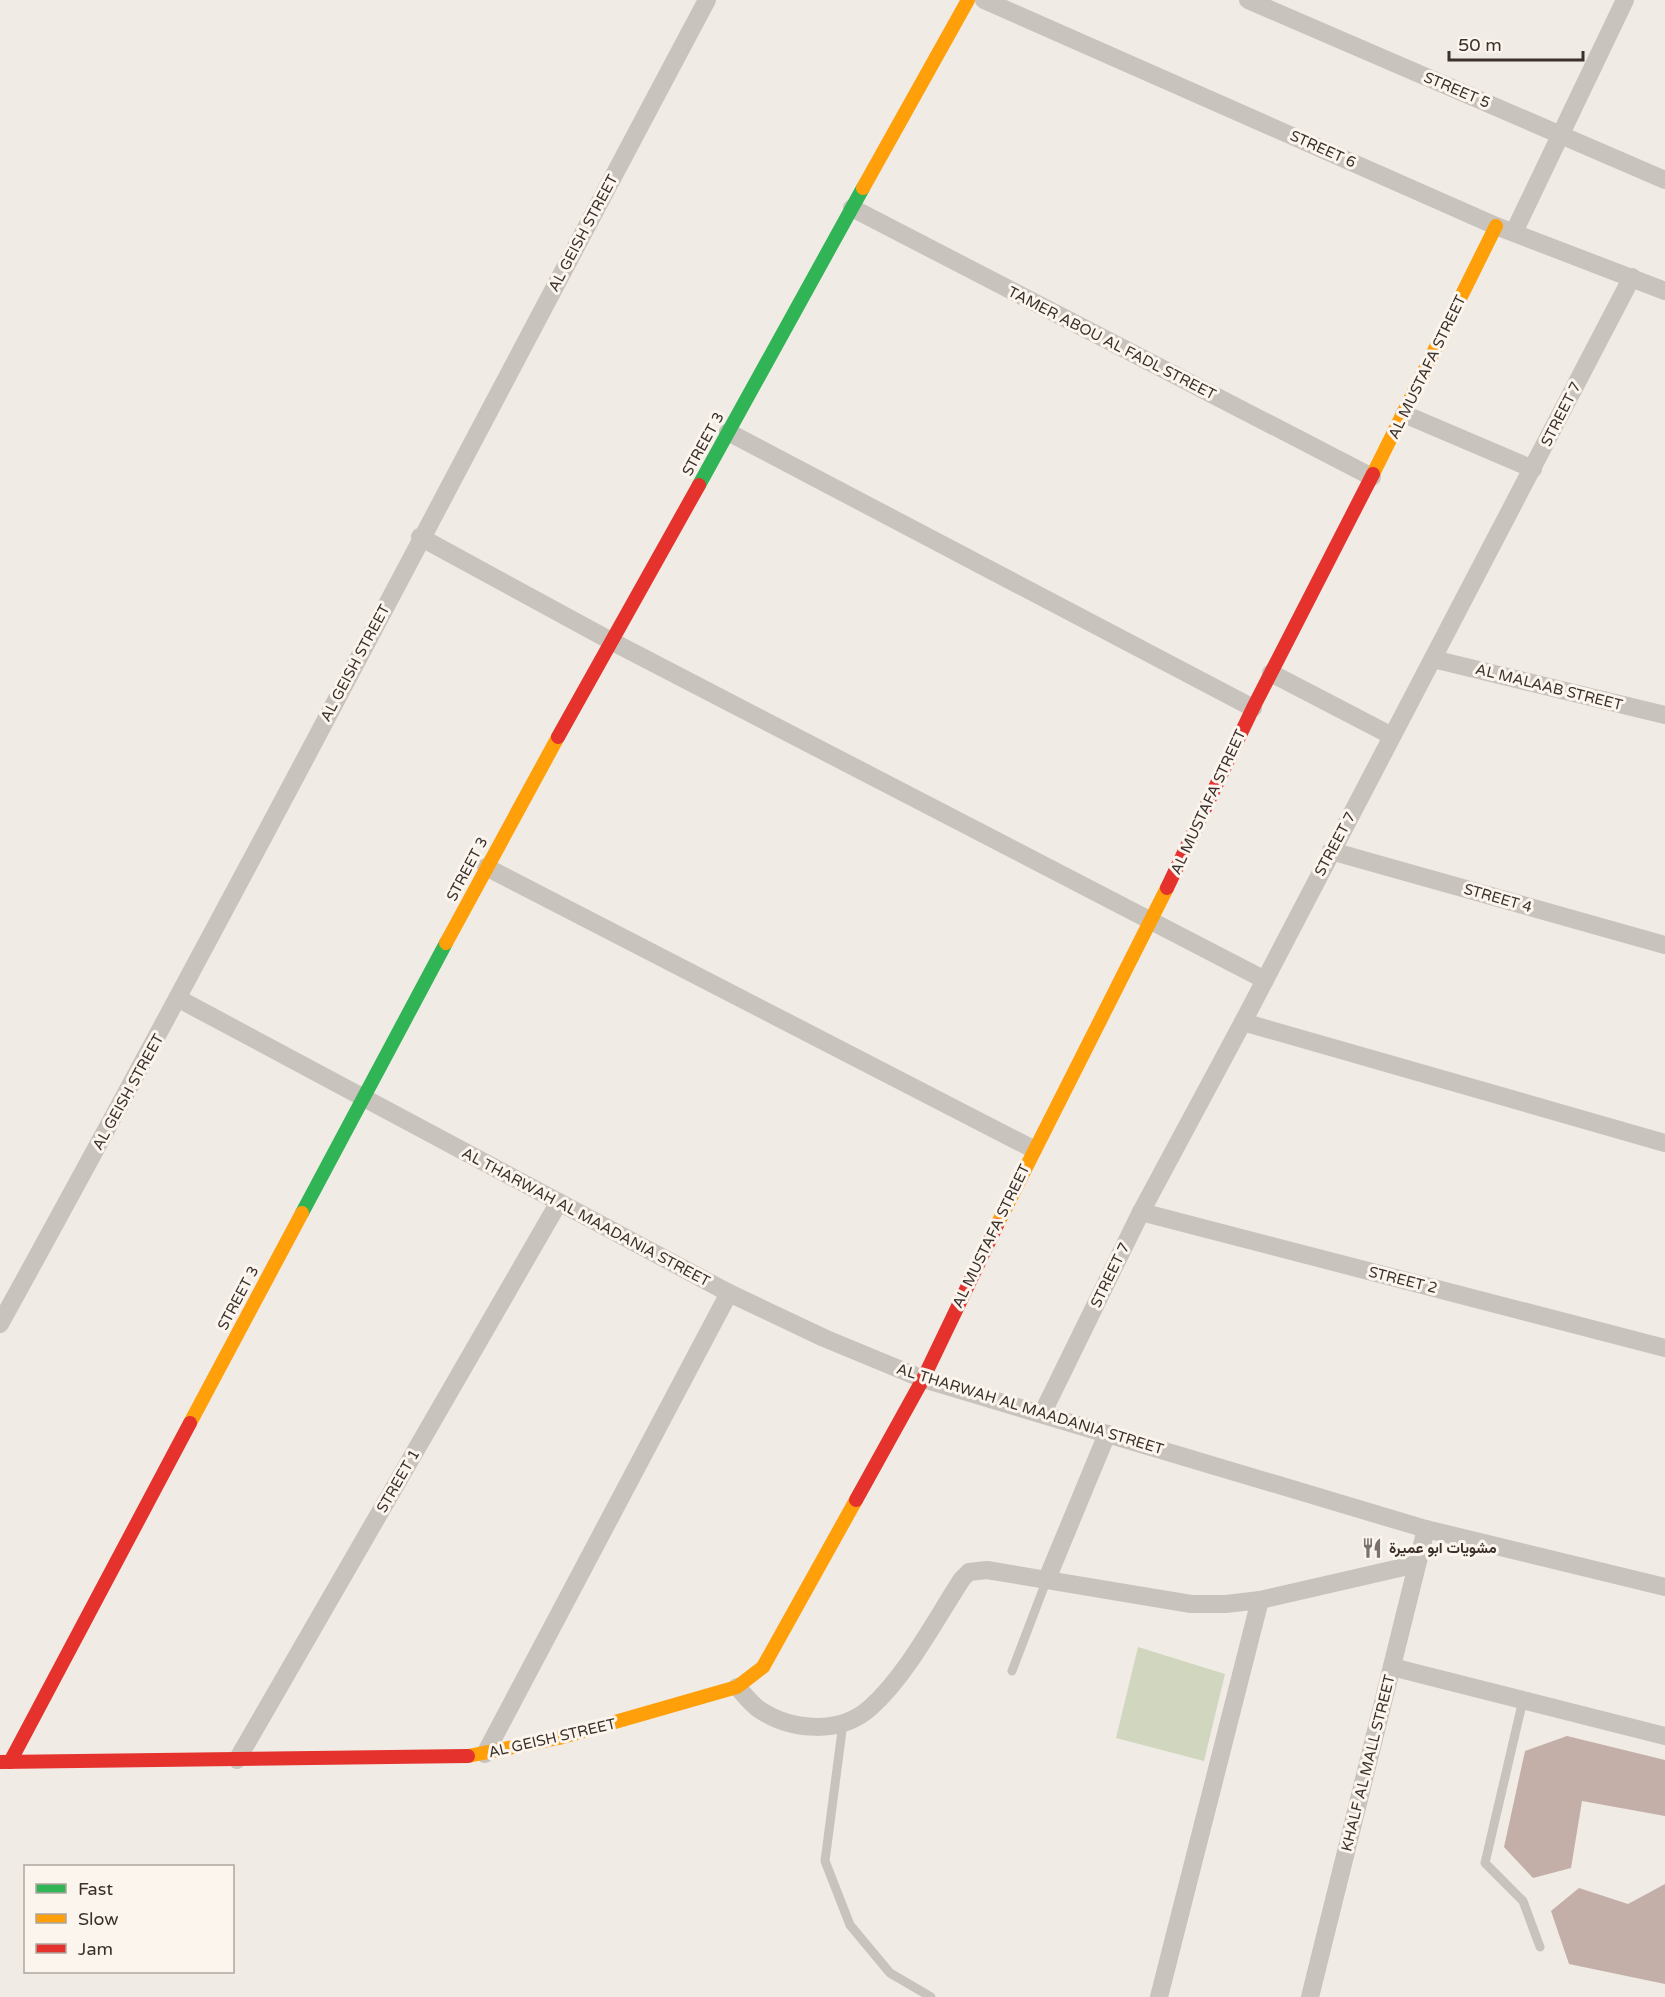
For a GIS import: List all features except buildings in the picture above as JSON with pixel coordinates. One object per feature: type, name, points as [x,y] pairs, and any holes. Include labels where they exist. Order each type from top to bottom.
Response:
[{"type":"street","name":"AL GEISH STREET","points":[[0,1324],[179,999],[420,537],[707,0]]},
{"type":"street","name":"STREET 3","points":[[5,1762],[486,867],[968,0]]},
{"type":"street","name":"STREET 6","points":[[984,0],[1496,226],[1665,291]]},
{"type":"street","name":"STREET 5","points":[[1248,0],[1665,180]]},
{"type":"street","points":[[1514,232],[1625,0]]},
{"type":"street","name":"TAMER ABOU AL FADL STREET","points":[[852,208],[1372,477]]},
{"type":"street","name":"AL MUSTAFA STREET","points":[[922,1378],[1033,1149],[1152,920],[1253,708],[1404,414],[1496,226]]},
{"type":"street","name":"STREET 7","points":[[1042,1414],[1141,1212],[1244,1022],[1331,851],[1632,277]]},
{"type":"street","points":[[1404,414],[1533,469]]},
{"type":"street","points":[[728,432],[1253,708]]},
{"type":"street","points":[[420,537],[611,641],[1265,980]]},
{"type":"street","name":"AL MALAAB STREET","points":[[1433,658],[1664,711]]},
{"type":"street","points":[[1271,673],[1392,736]]},
{"type":"street","name":"STREET 4","points":[[1331,851],[1665,945]]},
{"type":"street","points":[[486,867],[1033,1149]]},
{"type":"street","name":"AL THARWAH AL MAADANIA STREET","points":[[179,999],[729,1293],[824,1338],[922,1378],[1426,1529],[1665,1587]]},
{"type":"street","points":[[1244,1022],[1665,1143]]},
{"type":"street","name":"STREET 1","points":[[237,1760],[559,1202]]},
{"type":"street","name":"STREET 2","points":[[1141,1212],[1665,1348]]},
{"type":"street","points":[[485,1754],[729,1293]]},
{"type":"street","name":"AL GEISH STREET","points":[[5,1762],[461,1757],[558,1738],[737,1687],[757,1673],[772,1652],[922,1378]]},
{"type":"street","points":[[1047,1579],[1107,1434]]},
{"type":"street","name":"KHALF AL MALL STREET","points":[[1310,1997],[1426,1529]]},
{"type":"street","points":[[737,1687],[758,1709],[784,1723],[814,1728],[843,1723],[870,1709],[890,1687],[962,1579],[969,1572],[987,1570],[1191,1604],[1226,1604],[1260,1600],[1417,1564]]},
{"type":"street","points":[[1160,1997],[1260,1600]]},
{"type":"street","points":[[1392,1667],[1665,1736]]},
{"type":"lane","points":[[1012,1671],[1047,1579]]},
{"type":"lane","points":[[1523,1700],[1485,1863],[1523,1901],[1540,1947]]},
{"type":"lane","points":[[843,1723],[825,1861],[850,1925],[890,1973],[931,1997]]},
{"type":"green space","points":[[1138,1647],[1225,1674],[1204,1761],[1116,1738]]},
{"type":"traffic: fast","points":[[699,485],[863,188]]},
{"type":"traffic: fast","points":[[302,1213],[446,943]]},
{"type":"traffic: slow","points":[[863,188],[968,0]]},
{"type":"traffic: slow","points":[[1373,474],[1496,226]]},
{"type":"traffic: slow","points":[[446,943],[558,737]]},
{"type":"traffic: slow","points":[[997,1225],[1167,888]]},
{"type":"traffic: slow","points":[[190,1423],[302,1213]]},
{"type":"traffic: slow","points":[[468,1756],[559,1738],[737,1687],[763,1667],[856,1500]]},
{"type":"traffic: jam","points":[[1167,888],[1253,708],[1373,474]]},
{"type":"traffic: jam","points":[[558,737],[699,485]]},
{"type":"traffic: jam","points":[[856,1500],[923,1379],[997,1225]]},
{"type":"traffic: jam","points":[[10,1762],[190,1423]]},
{"type":"traffic: jam","points":[[0,1762],[468,1756]]},
{"type":"place","name":"مشويات ابو عميرة","points":[[1372,1548]]}]
